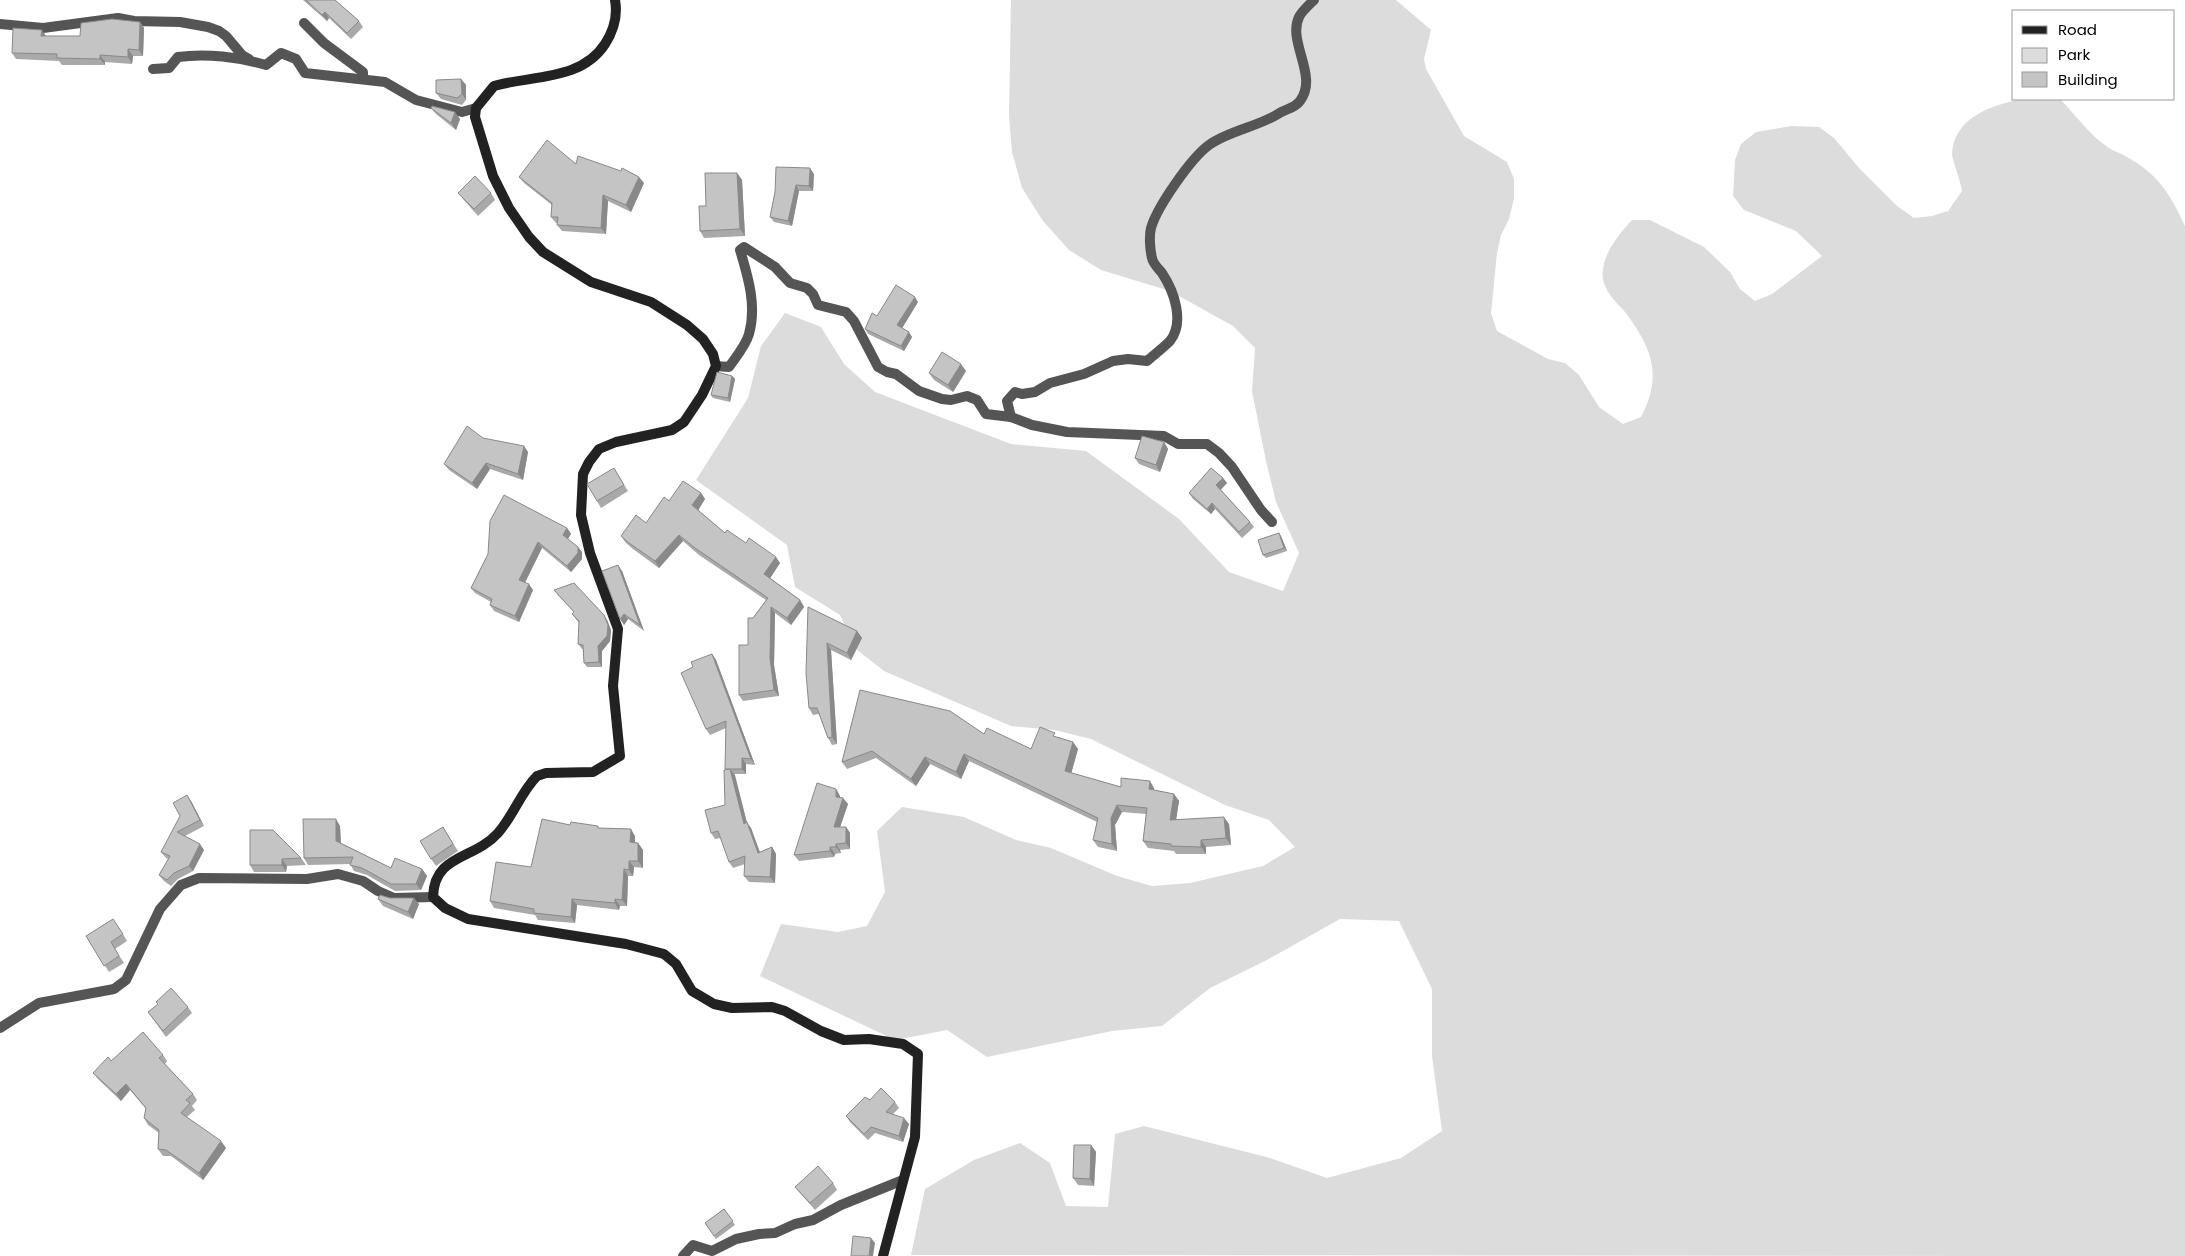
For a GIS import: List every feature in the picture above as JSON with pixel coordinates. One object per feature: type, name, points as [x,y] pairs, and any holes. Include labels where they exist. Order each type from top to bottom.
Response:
[{"type":"street","points":[[615,0],[616,19],[610,37],[599,54],[588,63],[565,73],[494,86],[476,108],[474,117],[492,176],[509,208],[529,237],[543,252],[591,282],[651,302],[687,325],[703,339],[713,354],[716,366],[702,395],[684,422],[672,430],[616,442],[600,450],[589,462],[583,474],[581,515],[590,553],[618,629],[613,686],[620,756],[593,772],[546,773],[537,776],[498,833],[486,844],[451,862],[439,872],[434,886],[434,897],[445,908],[468,919],[626,944],[664,954],[676,964],[692,991],[714,1004],[732,1008],[772,1007],[844,1040],[869,1039],[903,1044],[918,1054],[915,1137],[883,1256]]},
{"type":"street","points":[[1011,417],[1007,401],[1015,392],[1022,394],[1035,392],[1050,384],[1084,374],[1113,360],[1148,361],[1171,340],[1178,322],[1176,305],[1163,274],[1152,260],[1150,229],[1168,193],[1209,145],[1294,107],[1301,100],[1307,80],[1297,28],[1299,17],[1314,0]]},
{"type":"street","points":[[0,24],[43,28],[58,24],[118,18],[134,21],[180,22],[208,27],[219,32],[226,36],[242,55],[255,62]]},
{"type":"street","points":[[304,23],[324,43],[363,72],[363,79]]},
{"type":"street","points":[[153,69],[169,68],[178,57],[187,56],[217,56],[266,65],[281,53],[296,59],[305,73],[386,82],[406,96],[445,108],[462,112],[476,108]]},
{"type":"street","points":[[716,366],[729,367],[749,334],[753,306],[750,281],[740,250],[744,248],[775,267],[790,283],[807,288],[813,294],[818,305],[846,312],[854,321],[878,367],[896,374],[919,390],[942,399],[967,396],[977,400],[986,414],[1011,417],[1032,425],[1067,432],[1164,436],[1178,444],[1207,444],[1219,453],[1232,467],[1261,510],[1272,522]]},
{"type":"street","points":[[0,1028],[39,1003],[114,989],[126,980],[160,909],[181,885],[199,878],[307,879],[338,874],[362,881],[394,898],[434,897]]},
{"type":"street","points":[[683,1256],[693,1245],[712,1251],[736,1240],[759,1234],[775,1234],[795,1224],[813,1220],[842,1205],[903,1180]]},
{"type":"green space","points":[[1011,0],[1396,0],[1431,30],[1424,59],[1426,69],[1464,136],[1507,162],[1514,179],[1514,199],[1509,219],[1501,235],[1497,253],[1491,313],[1497,331],[1548,359],[1565,363],[1579,375],[1599,407],[1623,424],[1641,417],[1652,388],[1653,375],[1648,350],[1642,338],[1625,312],[1610,295],[1603,279],[1605,260],[1609,251],[1632,220],[1650,220],[1704,247],[1730,272],[1740,289],[1755,301],[1772,294],[1822,256],[1796,231],[1744,210],[1733,196],[1735,160],[1741,144],[1756,132],[1792,126],[1819,127],[1834,138],[1860,169],[1897,206],[1914,218],[1932,216],[1948,211],[1962,191],[1952,154],[1954,141],[1967,122],[1987,109],[2018,100],[2061,100],[2102,143],[2138,164],[2155,178],[2174,204],[2185,226],[2185,1256],[911,1255],[925,1189],[974,1160],[1020,1143],[1050,1163],[1066,1206],[1108,1207],[1115,1134],[1144,1126],[1270,1158],[1327,1178],[1401,1158],[1442,1131],[1432,1056],[1432,989],[1399,921],[1340,919],[1265,961],[1210,988],[1162,1026],[1112,1031],[987,1057],[947,1030],[895,1040],[760,976],[781,924],[838,932],[867,926],[885,892],[877,831],[902,807],[964,817],[1016,840],[1051,848],[1117,876],[1152,886],[1190,883],[1263,866],[1295,847],[1269,820],[1225,805],[1091,739],[1055,730],[1011,726],[884,671],[856,649],[840,615],[795,587],[787,545],[696,480],[748,398],[761,346],[785,313],[821,327],[844,364],[875,392],[1011,444],[1086,451],[1179,519],[1229,572],[1283,591],[1299,553],[1276,502],[1266,461],[1252,391],[1255,348],[1233,326],[1170,291],[1101,270],[1069,250],[1043,221],[1022,188],[1012,152],[1009,116]]},
{"type":"building","points":[[306,0],[335,0],[359,21],[347,33],[325,12],[322,15]]},
{"type":"building","points":[[112,19],[140,22],[139,50],[128,49],[128,57],[100,55],[100,59],[57,58],[57,54],[12,53],[13,28],[42,30],[41,36],[80,36],[81,23]]},
{"type":"building","points":[[461,79],[462,94],[457,98],[436,93],[436,80]]},
{"type":"building","points":[[432,106],[455,112],[451,123],[431,108]]},
{"type":"building","points":[[547,140],[576,164],[578,156],[621,171],[622,168],[639,177],[626,205],[603,195],[601,228],[557,225],[558,217],[551,217],[552,203],[519,177]]},
{"type":"building","points":[[776,167],[810,168],[809,186],[796,185],[788,221],[770,217],[775,192]]},
{"type":"building","points":[[705,173],[737,173],[740,229],[700,231],[699,206],[706,206]]},
{"type":"building","points":[[475,176],[491,193],[474,209],[458,193]]},
{"type":"building","points":[[896,285],[915,297],[897,325],[909,332],[901,346],[865,329],[872,313],[877,316]]},
{"type":"building","points":[[942,352],[961,364],[948,385],[929,373]]},
{"type":"building","points":[[717,372],[732,376],[728,398],[711,395]]},
{"type":"building","points":[[467,426],[483,438],[524,446],[518,474],[486,463],[472,483],[444,464]]},
{"type":"building","points":[[1142,436],[1164,442],[1156,465],[1135,458]]},
{"type":"building","points":[[614,468],[624,485],[597,501],[587,484]]},
{"type":"building","points":[[1211,468],[1223,478],[1216,485],[1250,522],[1239,532],[1212,503],[1207,509],[1189,493]]},
{"type":"building","points":[[683,481],[701,493],[692,505],[725,533],[727,530],[746,543],[749,538],[776,557],[764,574],[800,600],[787,618],[771,607],[770,658],[774,690],[739,695],[739,645],[748,645],[748,618],[753,618],[768,598],[679,535],[655,561],[621,536],[636,515],[646,523],[664,497],[669,501]]},
{"type":"building","points":[[504,495],[567,528],[563,535],[578,547],[578,553],[567,566],[538,542],[519,580],[529,584],[515,616],[490,605],[492,599],[471,588],[488,554],[490,521]]},
{"type":"building","points":[[1279,533],[1284,548],[1263,555],[1258,540]]},
{"type":"building","points":[[618,565],[640,625],[624,614],[620,619],[602,571]]},
{"type":"building","points":[[574,583],[604,615],[608,625],[607,636],[598,646],[599,662],[584,663],[583,645],[578,644],[579,621],[572,614],[574,612],[554,590]]},
{"type":"building","points":[[808,607],[857,631],[847,653],[827,643],[832,737],[828,738],[817,708],[809,708],[806,673]]},
{"type":"building","points":[[712,654],[751,759],[742,758],[742,769],[725,769],[726,721],[706,729],[681,673],[693,667],[691,662]]},
{"type":"building","points":[[860,690],[950,711],[984,734],[987,728],[1031,749],[1040,727],[1055,733],[1053,736],[1073,742],[1065,771],[1121,787],[1121,778],[1150,781],[1149,789],[1174,794],[1170,820],[1224,817],[1226,838],[1201,840],[1201,847],[1171,846],[1171,844],[1143,841],[1147,808],[1117,805],[1111,818],[1112,844],[1093,840],[1098,818],[964,754],[956,772],[925,757],[911,779],[872,751],[842,762]]},
{"type":"building","points":[[730,769],[744,824],[747,822],[758,853],[772,847],[770,877],[744,876],[745,856],[729,862],[718,831],[711,833],[705,810],[725,805],[724,770]]},
{"type":"building","points":[[817,783],[836,789],[836,797],[843,798],[834,827],[846,827],[846,843],[830,847],[830,851],[794,855]]},
{"type":"building","points":[[187,795],[200,820],[177,832],[200,844],[189,866],[174,873],[167,880],[159,875],[170,856],[161,852],[180,816],[173,803]]},
{"type":"building","points":[[303,819],[336,819],[336,841],[391,868],[395,858],[422,869],[416,884],[391,884],[362,868],[350,865],[353,857],[304,858]]},
{"type":"building","points":[[542,819],[570,825],[571,822],[598,826],[598,828],[631,829],[630,842],[638,843],[638,861],[629,861],[629,870],[624,869],[622,900],[615,899],[615,903],[572,899],[571,917],[534,913],[534,909],[490,901],[496,862],[531,867]]},
{"type":"building","points":[[443,827],[453,844],[431,859],[420,841]]},
{"type":"building","points":[[250,830],[273,830],[301,858],[282,859],[282,865],[250,865]]},
{"type":"building","points":[[380,895],[390,898],[414,898],[408,912],[378,899]]},
{"type":"building","points":[[113,919],[123,934],[111,942],[119,956],[104,966],[86,936]]},
{"type":"building","points":[[171,988],[188,1007],[163,1031],[148,1012],[158,1004],[156,1002]]},
{"type":"building","points":[[143,1032],[163,1055],[159,1058],[193,1094],[186,1100],[190,1103],[181,1113],[221,1141],[199,1173],[166,1150],[158,1149],[159,1130],[144,1118],[146,1108],[126,1084],[116,1094],[93,1073],[108,1057],[111,1061]]},
{"type":"building","points":[[881,1088],[895,1102],[886,1112],[904,1118],[899,1136],[871,1127],[864,1134],[846,1116],[865,1097],[870,1100]]},
{"type":"building","points":[[1074,1145],[1091,1145],[1090,1179],[1073,1178]]},
{"type":"building","points":[[818,1166],[833,1183],[810,1203],[795,1187]]},
{"type":"building","points":[[724,1209],[733,1221],[714,1236],[705,1223]]},
{"type":"building","points":[[853,1236],[871,1238],[869,1256],[851,1256]]}]
